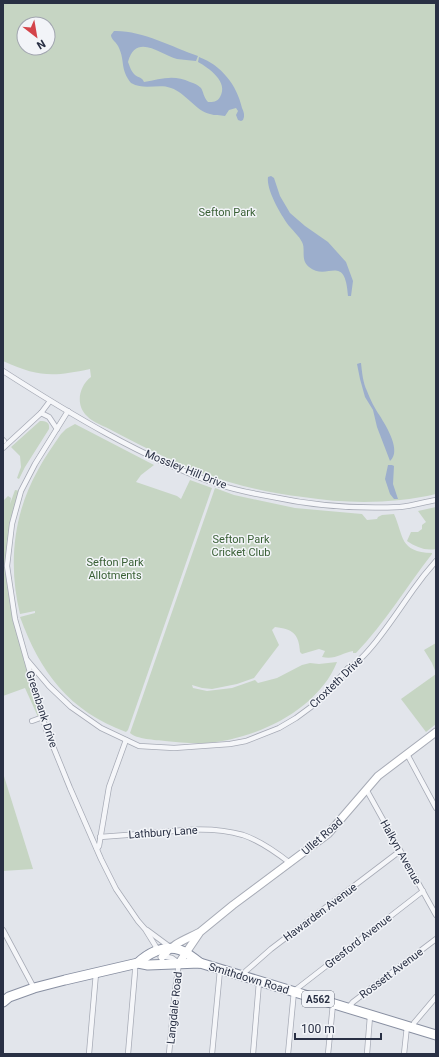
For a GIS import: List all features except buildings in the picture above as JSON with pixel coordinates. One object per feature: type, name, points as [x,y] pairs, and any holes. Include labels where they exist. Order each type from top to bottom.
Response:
[{"type":"highway","name":"Smithdown Road","points":[[136,963],[144,956],[160,954],[170,947],[186,952],[200,963],[220,970],[294,991],[370,1016],[436,1035]]},
{"type":"highway","name":"Smithdown Road","points":[[5,999],[34,988],[136,963],[148,965],[200,963]]},
{"type":"main road","name":"Ullet Road","points":[[170,947],[200,932],[233,905],[328,834],[378,776],[436,732]]},
{"type":"main road","name":"Ullet Road","points":[[179,963],[200,932]]},
{"type":"street","name":"Mossley Hill Drive","points":[[3,370],[50,401],[161,462],[218,484],[259,495],[305,503],[334,506],[371,508],[401,506],[436,500]]},
{"type":"street","points":[[3,448],[41,413],[50,401]]},
{"type":"street","name":"Greenbank Drive","points":[[68,411],[35,464],[21,491],[12,524],[7,566],[15,620],[42,717],[70,788],[116,889],[145,929],[160,954]]},
{"type":"street","points":[[41,413],[49,417],[57,429]]},
{"type":"street","name":"Croxteth Drive","points":[[26,659],[49,686],[71,707],[102,728],[139,746],[174,748],[216,746],[246,741],[279,728],[296,718],[326,694],[348,668],[353,666],[366,653],[393,619],[421,578],[436,561]]},
{"type":"street","points":[[32,721],[42,717]]},
{"type":"street","points":[[97,849],[99,846],[109,787],[126,740]]},
{"type":"street","points":[[407,754],[436,808]]},
{"type":"street","name":"Halkyn Avenue","points":[[366,789],[436,915]]},
{"type":"street","name":"Lathbury Lane","points":[[100,837],[192,828],[221,831],[244,836],[258,842],[271,849],[290,863]]},
{"type":"street","name":"Hawarden Avenue","points":[[243,976],[246,971],[271,949],[400,851]]},
{"type":"street","name":"Gresford Avenue","points":[[294,991],[423,891]]},
{"type":"street","points":[[145,929],[170,947]]},
{"type":"street","points":[[3,930],[34,988]]},
{"type":"street","name":"Rossett Avenue","points":[[348,1008],[353,1002],[436,939]]},
{"type":"street","points":[[160,954],[172,958],[179,963]]},
{"type":"street","points":[[128,1054],[136,963]]},
{"type":"street","name":"Langdale Road","points":[[169,1054],[179,963]]},
{"type":"street","points":[[212,1054],[220,970]]},
{"type":"street","points":[[89,1054],[96,973]]},
{"type":"street","points":[[253,1054],[259,982]]},
{"type":"street","points":[[288,1054],[294,991]]},
{"type":"street","points":[[404,1054],[409,1027],[436,997]]},
{"type":"street","points":[[328,1054],[333,1004]]},
{"type":"street","points":[[367,1054],[370,1016]]},
{"type":"green space","name":"Sefton Park","points":[[3,3],[436,3],[436,494],[403,500],[353,502],[294,496],[238,485],[199,472],[170,460],[96,423],[83,412],[80,401],[81,390],[91,377],[90,369],[66,373],[46,374],[36,373],[3,361]]},
{"type":"green space","points":[[40,421],[47,422],[49,429],[19,479],[17,478],[21,467],[20,456],[11,447]]},
{"type":"green space","name":"Sefton Park Allotments","points":[[75,424],[154,465],[141,475],[136,482],[177,496],[181,499],[190,480],[212,488],[128,730],[126,732],[88,713],[59,687],[47,672],[37,655],[20,617],[35,613],[35,611],[20,614],[16,596],[14,577],[15,540],[23,504],[46,456],[61,434]]},
{"type":"green space","name":"Sefton Park Cricket Club","points":[[215,488],[234,495],[295,508],[362,514],[367,520],[377,519],[382,515],[394,514],[404,541],[408,546],[414,550],[432,554],[386,617],[356,653],[353,653],[353,651],[327,658],[322,657],[325,651],[319,649],[302,654],[300,652],[298,641],[291,631],[275,627],[272,630],[279,645],[254,678],[237,684],[212,689],[192,685],[193,688],[207,691],[232,688],[255,680],[258,683],[277,678],[302,665],[310,663],[319,664],[337,662],[328,679],[315,694],[300,708],[283,719],[264,729],[224,741],[190,743],[137,737],[130,733]]},
{"type":"green space","points":[[15,490],[21,491],[12,524],[7,566],[12,600],[43,717],[39,719],[25,688],[3,696],[3,501],[8,496],[11,498],[10,504]]},
{"type":"green space","points":[[436,507],[436,549],[421,548],[407,541],[411,532],[418,532],[422,529],[422,525],[426,522],[418,511]]},
{"type":"green space","points":[[436,643],[436,673],[424,650]]},
{"type":"green space","points":[[436,674],[436,724],[426,732],[401,699]]},
{"type":"green space","points":[[3,773],[33,869],[3,871]]},
{"type":"water","points":[[114,31],[124,31],[146,36],[198,56],[196,61],[177,59],[150,48],[137,48],[132,53],[128,62],[136,76],[141,78],[144,82],[167,78],[178,78],[196,84],[201,88],[208,102],[215,101],[220,97],[222,86],[220,81],[212,72],[198,62],[199,57],[214,65],[227,77],[236,91],[244,112],[243,120],[238,120],[236,115],[238,111],[236,108],[229,110],[225,116],[212,115],[200,109],[176,90],[171,88],[161,86],[147,87],[131,83],[125,73],[119,48],[111,37]]},
{"type":"water","points":[[271,176],[274,178],[280,196],[290,213],[305,226],[328,242],[346,262],[353,281],[351,296],[348,296],[346,283],[343,275],[339,271],[316,271],[306,264],[302,242],[287,223],[275,203],[269,189],[268,177]]},
{"type":"water","points":[[361,363],[368,394],[392,438],[394,451],[393,457],[390,461],[377,427],[373,410],[365,397],[357,364]]},
{"type":"water","points":[[388,465],[394,466],[393,484],[398,499],[394,499],[390,494],[385,479]]}]
